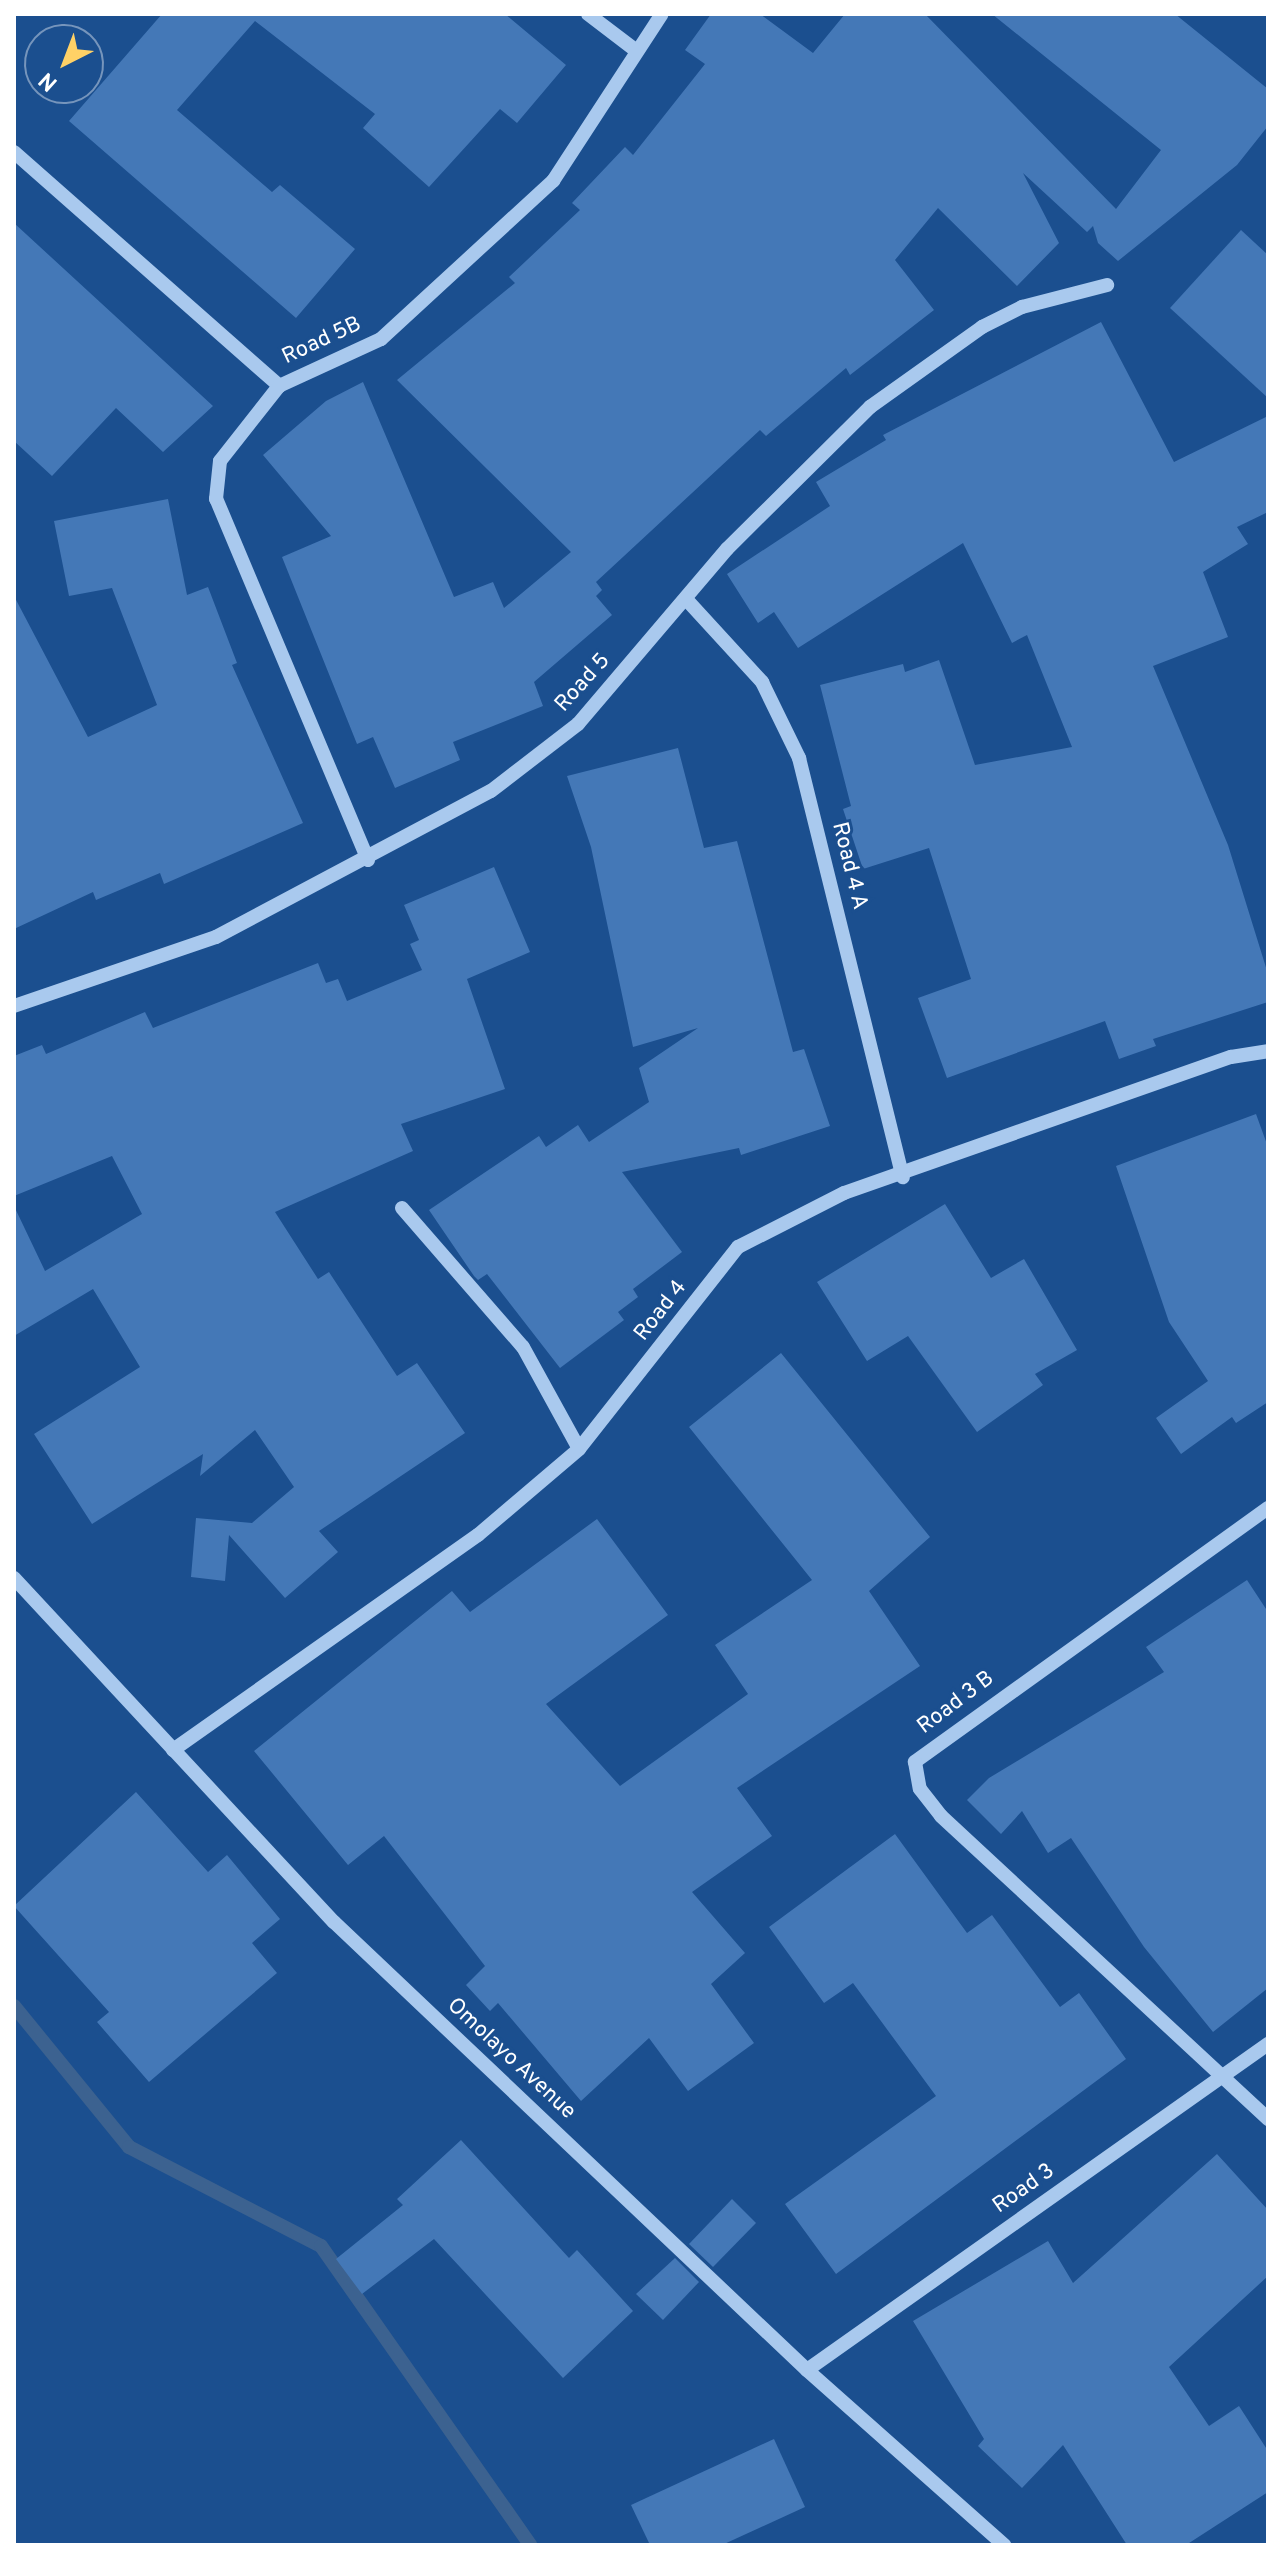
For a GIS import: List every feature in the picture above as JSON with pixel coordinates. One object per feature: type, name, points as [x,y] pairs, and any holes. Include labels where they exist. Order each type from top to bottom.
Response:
[{"type":"street","points":[[588,14],[634,49]]},
{"type":"street","name":"Road 5B","points":[[368,860],[216,499],[220,461],[279,386],[381,339],[553,181],[634,49],[662,14]]},
{"type":"street","points":[[14,152],[279,386]]},
{"type":"street","name":"Road 5","points":[[14,1006],[216,937],[368,860],[491,791],[578,724],[686,599],[870,407],[982,327],[1022,307],[1107,285]]},
{"type":"street","name":"Road 4 A","points":[[686,599],[762,682],[799,758],[903,1177]]},
{"type":"street","name":"Road 4","points":[[173,1750],[478,1535],[579,1449],[738,1247],[844,1193],[903,1177],[1231,1057],[1268,1051]]},
{"type":"street","points":[[402,1208],[523,1347],[579,1449]]},
{"type":"street","name":"Road 3 B","points":[[1220,2077],[941,1816],[920,1789],[915,1762],[1268,1508]]},
{"type":"street","name":"Omolayo Avenue","points":[[14,1578],[334,1922],[807,2370],[1004,2545]]},
{"type":"street","name":"Road 3","points":[[807,2370],[1268,2044]]},
{"type":"street","points":[[1220,2077],[1268,2119]]},
{"type":"building","points":[[162,14],[505,14],[566,65],[517,123],[500,109],[429,187],[363,128],[375,114],[255,21],[177,110],[272,192],[280,185],[355,249],[296,318],[69,121],[84,104],[104,104],[104,81]]},
{"type":"building","points":[[711,14],[760,14],[813,53],[845,14],[925,14],[1116,209],[1161,150],[992,14],[1175,14],[1268,89],[1268,126],[1237,165],[1118,261],[1098,243],[1093,226],[1087,232],[1023,173],[1059,243],[1017,286],[938,208],[895,260],[934,310],[850,375],[846,368],[766,436],[760,430],[596,582],[602,590],[596,596],[612,615],[534,682],[543,706],[453,742],[460,760],[395,788],[373,737],[357,744],[282,557],[331,536],[263,455],[326,401],[363,382],[454,597],[493,582],[504,608],[571,552],[397,380],[515,283],[509,277],[580,210],[572,203],[625,147],[633,155],[705,64],[685,50]]},
{"type":"building","points":[[14,223],[213,406],[163,452],[116,408],[52,476],[14,441]]},
{"type":"building","points":[[1241,230],[1268,255],[1268,398],[1170,308]]},
{"type":"building","points":[[1101,322],[1174,462],[1268,416],[1268,512],[1237,527],[1248,544],[1203,572],[1228,637],[1153,666],[1228,845],[1268,974],[1268,1002],[1153,1039],[1156,1046],[1119,1059],[1105,1021],[947,1078],[918,998],[971,979],[929,848],[863,869],[843,809],[851,806],[820,685],[903,664],[905,672],[939,660],[975,765],[1072,747],[1027,635],[1012,643],[963,543],[798,648],[774,612],[758,623],[727,574],[830,506],[816,482],[886,440],[883,435]]},
{"type":"building","points":[[168,499],[187,595],[208,587],[237,663],[232,665],[303,823],[164,884],[160,873],[96,900],[93,892],[14,929],[14,596],[88,737],[157,705],[112,588],[69,596],[54,521]]},
{"type":"building","points":[[678,748],[704,848],[737,841],[793,1052],[804,1049],[830,1126],[741,1155],[739,1148],[622,1172],[682,1252],[633,1289],[638,1297],[618,1312],[624,1320],[560,1368],[487,1274],[478,1280],[474,1276],[429,1210],[539,1136],[546,1147],[578,1125],[589,1142],[649,1102],[639,1068],[698,1028],[633,1047],[591,847],[567,776]]},
{"type":"building","points":[[494,867],[530,952],[467,979],[505,1089],[401,1124],[413,1151],[275,1212],[318,1279],[329,1272],[397,1376],[417,1363],[465,1433],[319,1531],[338,1552],[285,1598],[229,1535],[225,1581],[191,1577],[196,1518],[252,1523],[294,1487],[255,1430],[200,1476],[203,1454],[92,1524],[34,1434],[140,1367],[93,1289],[14,1336],[14,1206],[45,1271],[142,1214],[112,1156],[14,1196],[14,1056],[42,1045],[46,1054],[145,1012],[153,1028],[318,963],[326,983],[338,979],[347,1001],[422,970],[410,944],[419,940],[404,905]]},
{"type":"building","points":[[1256,1114],[1268,1147],[1268,1402],[1236,1423],[1232,1417],[1181,1454],[1156,1418],[1208,1381],[1169,1322],[1116,1166]]},
{"type":"building","points":[[945,1204],[991,1278],[1024,1259],[1077,1350],[1035,1374],[1043,1385],[977,1432],[908,1336],[867,1361],[817,1282]]},
{"type":"building","points":[[781,1353],[930,1537],[869,1591],[920,1666],[737,1788],[772,1836],[692,1892],[745,1953],[711,1984],[754,2043],[688,2091],[649,2038],[581,2101],[498,2003],[490,2011],[466,1985],[485,1966],[384,1836],[348,1865],[254,1751],[452,1591],[470,1612],[597,1519],[668,1615],[546,1704],[620,1786],[748,1694],[715,1645],[812,1580],[689,1427]]},
{"type":"building","points":[[1247,1580],[1268,1612],[1268,1988],[1213,2032],[1144,1947],[1071,1838],[1048,1853],[1022,1811],[1001,1834],[967,1800],[989,1778],[1164,1672],[1146,1647]]},
{"type":"building","points":[[136,1792],[208,1872],[227,1855],[280,1919],[252,1943],[277,1973],[149,2082],[97,2022],[109,2012],[14,1906]]},
{"type":"building","points":[[895,1834],[967,1933],[992,1915],[1060,2007],[1079,1993],[1126,2059],[836,2274],[785,2204],[936,2096],[853,1983],[824,2003],[769,1927]]},
{"type":"building","points":[[461,2140],[569,2258],[577,2250],[633,2311],[563,2378],[434,2239],[362,2294],[336,2259],[403,2205],[397,2199]]},
{"type":"building","points":[[1217,2154],[1268,2210],[1268,2276],[1169,2367],[1209,2426],[1239,2406],[1268,2451],[1268,2492],[1186,2545],[1127,2545],[1063,2445],[1022,2488],[978,2446],[984,2439],[913,2321],[1048,2241],[1073,2283]]},
{"type":"building","points":[[732,2199],[756,2223],[713,2267],[689,2244]]},
{"type":"building","points":[[675,2258],[699,2282],[663,2320],[636,2294]]},
{"type":"building","points":[[774,2439],[805,2507],[722,2545],[650,2545],[631,2505]]},
{"type":"waterway","points":[[14,2006],[129,2147],[321,2246],[530,2545]]}]
